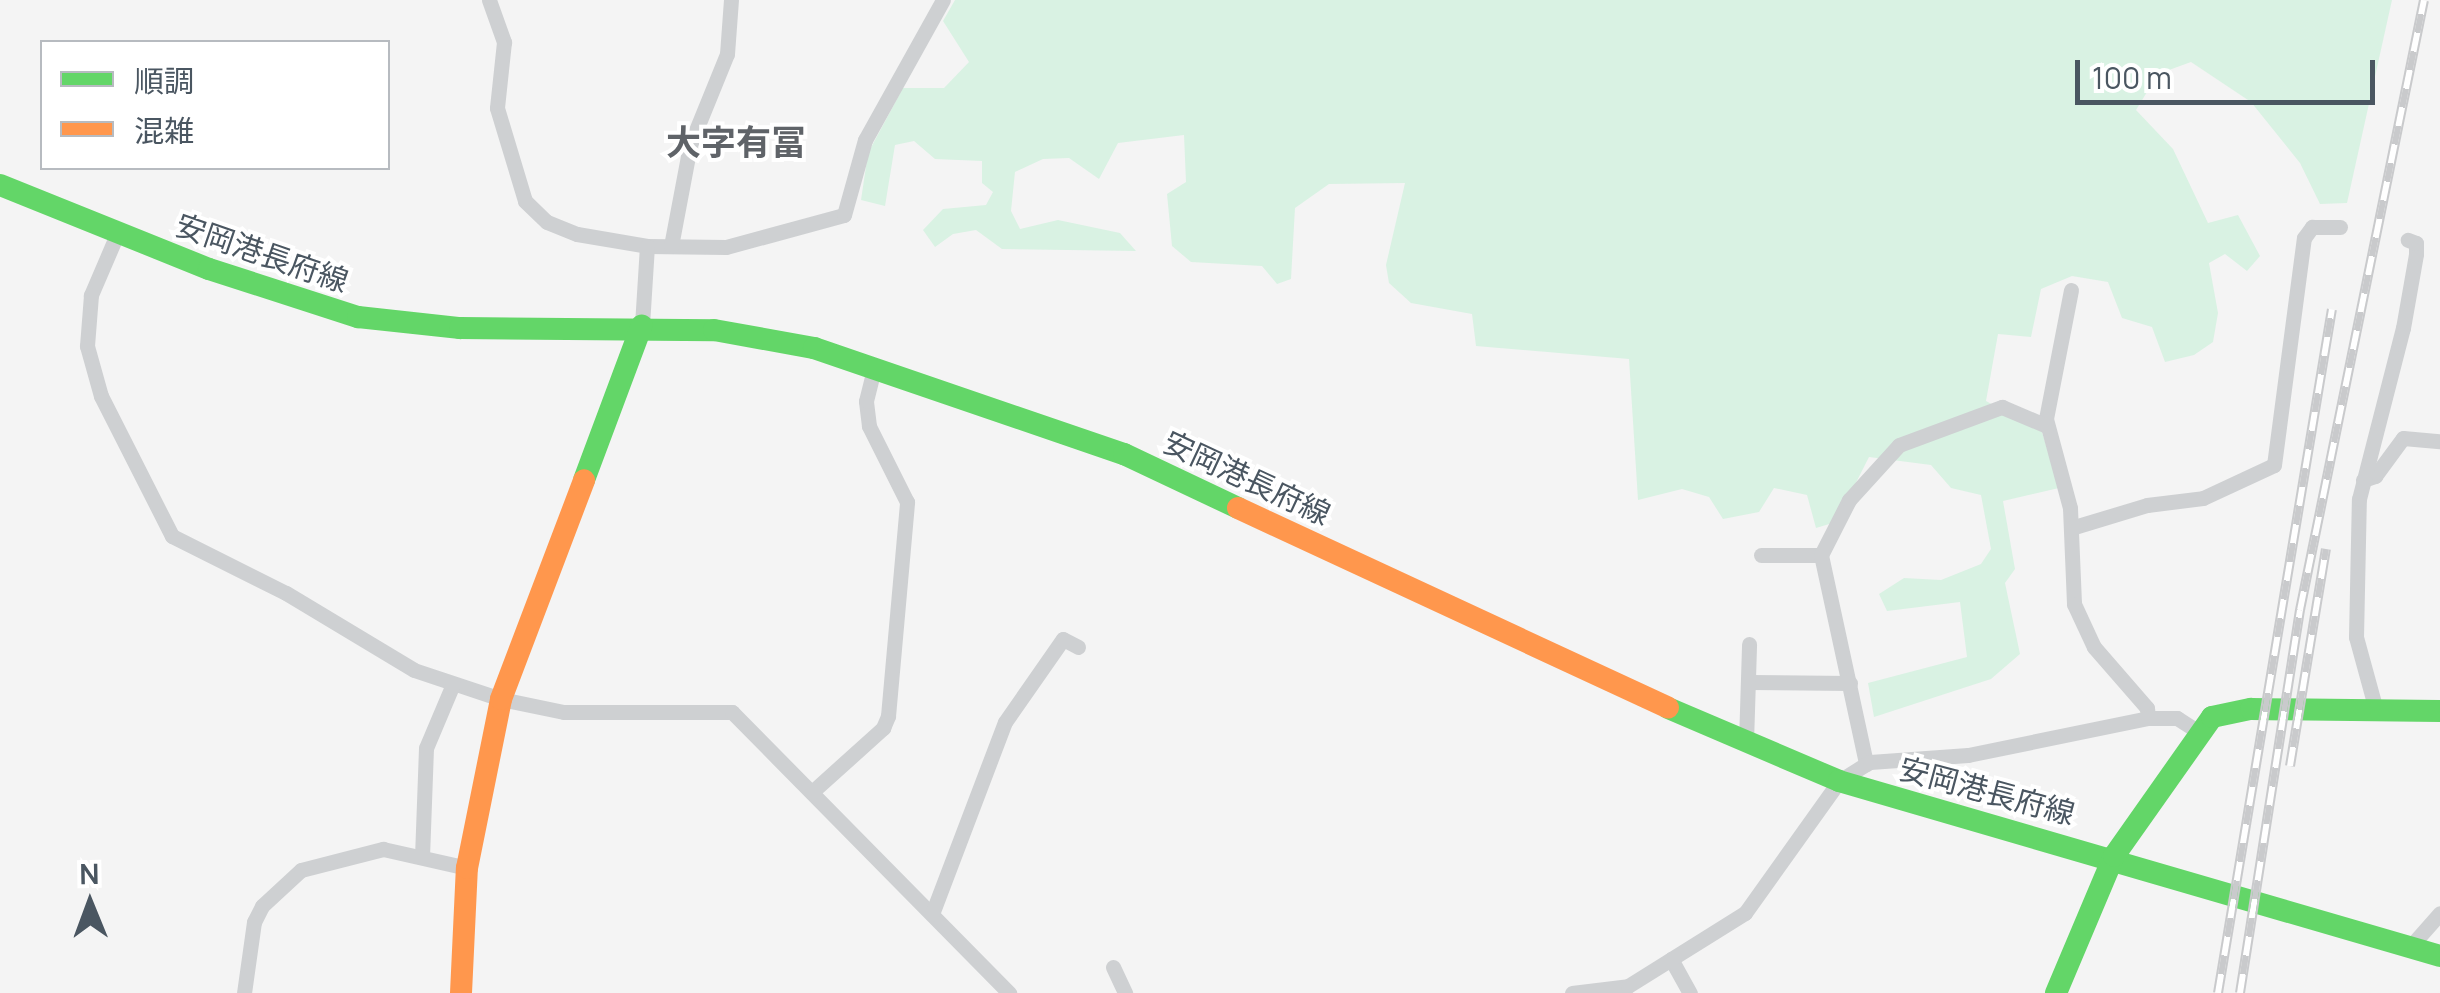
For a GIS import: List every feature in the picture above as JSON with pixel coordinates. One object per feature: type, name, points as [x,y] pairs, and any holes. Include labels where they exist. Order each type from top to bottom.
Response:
[{"type":"main road","name":"安岡港長府線","points":[[0,185],[305,304],[358,317],[460,328],[642,326],[814,348],[1124,454],[1746,742],[1839,781],[2114,856],[2424,951]]},
{"type":"main road","points":[[461,993],[467,868],[501,699],[642,326]]},
{"type":"main road","points":[[2056,993],[2085,936],[2114,856],[2198,732],[2232,711],[2440,711]]},
{"type":"street","points":[[489,0],[504,42],[497,108],[525,200],[546,222],[577,234],[647,246],[750,244],[844,215],[865,140],[942,0]]},
{"type":"street","points":[[671,246],[690,145],[728,54],[732,0]]},
{"type":"street","points":[[2071,528],[2146,504],[2202,498],[2274,465],[2304,238],[2312,227],[2340,227]]},
{"type":"street","points":[[118,232],[91,295],[87,346],[101,396],[172,536],[286,593],[414,670],[453,684],[564,712],[732,712],[1009,993]]},
{"type":"street","points":[[2376,710],[2356,637],[2363,480],[2403,328],[2416,254],[2416,243],[2408,240]]},
{"type":"street","points":[[642,326],[647,246]]},
{"type":"street","points":[[2071,290],[2046,426],[2071,528],[2081,626],[2148,718]]},
{"type":"street","points":[[812,792],[883,728],[888,716],[907,502],[869,426],[874,368]]},
{"type":"street","points":[[1866,764],[1821,555],[1848,500],[1899,445],[2002,407],[2046,426]]},
{"type":"street","points":[[2363,480],[2375,476],[2403,438],[2440,441]]},
{"type":"street","points":[[1761,555],[1821,555]]},
{"type":"street","points":[[932,914],[1005,722],[1063,638],[1078,646]]},
{"type":"street","points":[[1746,742],[1749,644]]},
{"type":"street","points":[[1749,682],[1850,684]]},
{"type":"street","points":[[422,857],[426,748],[453,684]]},
{"type":"street","points":[[1572,993],[1628,986],[1745,913],[1839,781],[1866,764],[1968,755],[2148,718],[2178,718],[2198,732]]},
{"type":"street","points":[[244,993],[254,922],[262,906],[301,870],[382,849],[467,868]]},
{"type":"street","points":[[2424,951],[2440,914]]},
{"type":"street","points":[[1671,959],[1690,993]]},
{"type":"street","points":[[1113,967],[1125,993]]},
{"type":"green space","points":[[955,0],[2392,0],[2347,203],[2320,204],[2300,163],[2251,102],[2191,62],[2158,74],[2136,110],[2173,149],[2208,223],[2238,215],[2260,256],[2247,271],[2225,254],[2209,263],[2218,313],[2213,342],[2194,355],[2165,362],[2152,327],[2122,318],[2108,282],[2072,276],[2041,289],[2031,337],[1998,334],[1986,401],[2042,432],[2059,488],[2003,501],[2015,569],[2005,583],[2020,654],[1991,679],[1874,717],[1868,683],[1967,657],[1960,602],[1887,611],[1879,594],[1904,578],[1941,580],[1981,564],[1991,549],[1981,495],[1951,488],[1931,465],[1869,457],[1836,522],[1816,528],[1807,495],[1774,488],[1759,512],[1723,519],[1709,497],[1682,489],[1638,500],[1629,359],[1476,346],[1472,314],[1411,303],[1389,283],[1386,265],[1405,183],[1329,184],[1295,208],[1291,279],[1277,284],[1262,266],[1191,262],[1172,246],[1167,194],[1186,182],[1184,135],[1118,143],[1099,179],[1069,158],[1043,159],[1015,172],[1011,211],[1020,229],[1058,220],[1120,233],[1136,251],[1002,249],[976,230],[953,234],[935,247],[923,230],[943,209],[986,205],[993,192],[982,183],[982,161],[935,159],[914,141],[895,145],[885,206],[861,200],[868,153],[903,88],[944,88],[969,62],[943,21]]},
{"type":"railway","points":[[2240,993],[2300,610],[2424,0]]},
{"type":"railway","points":[[2218,993],[2332,309]]},
{"type":"railway","points":[[2290,766],[2326,549]]},
{"type":"traffic: fast","points":[[0,185],[209,269],[358,317],[460,328],[714,330],[814,348],[1124,454],[1238,508]]},
{"type":"traffic: fast","points":[[584,480],[642,325]]},
{"type":"traffic: fast","points":[[1668,708],[1839,781],[2440,956]]},
{"type":"traffic: fast","points":[[2056,993],[2114,856],[2212,717],[2251,709],[2440,711]]},
{"type":"traffic: slow","points":[[461,993],[467,868],[501,699],[584,480]]},
{"type":"traffic: slow","points":[[1238,508],[1668,708]]},
{"type":"district","name":"大字有冨","points":[[736,142]]}]
